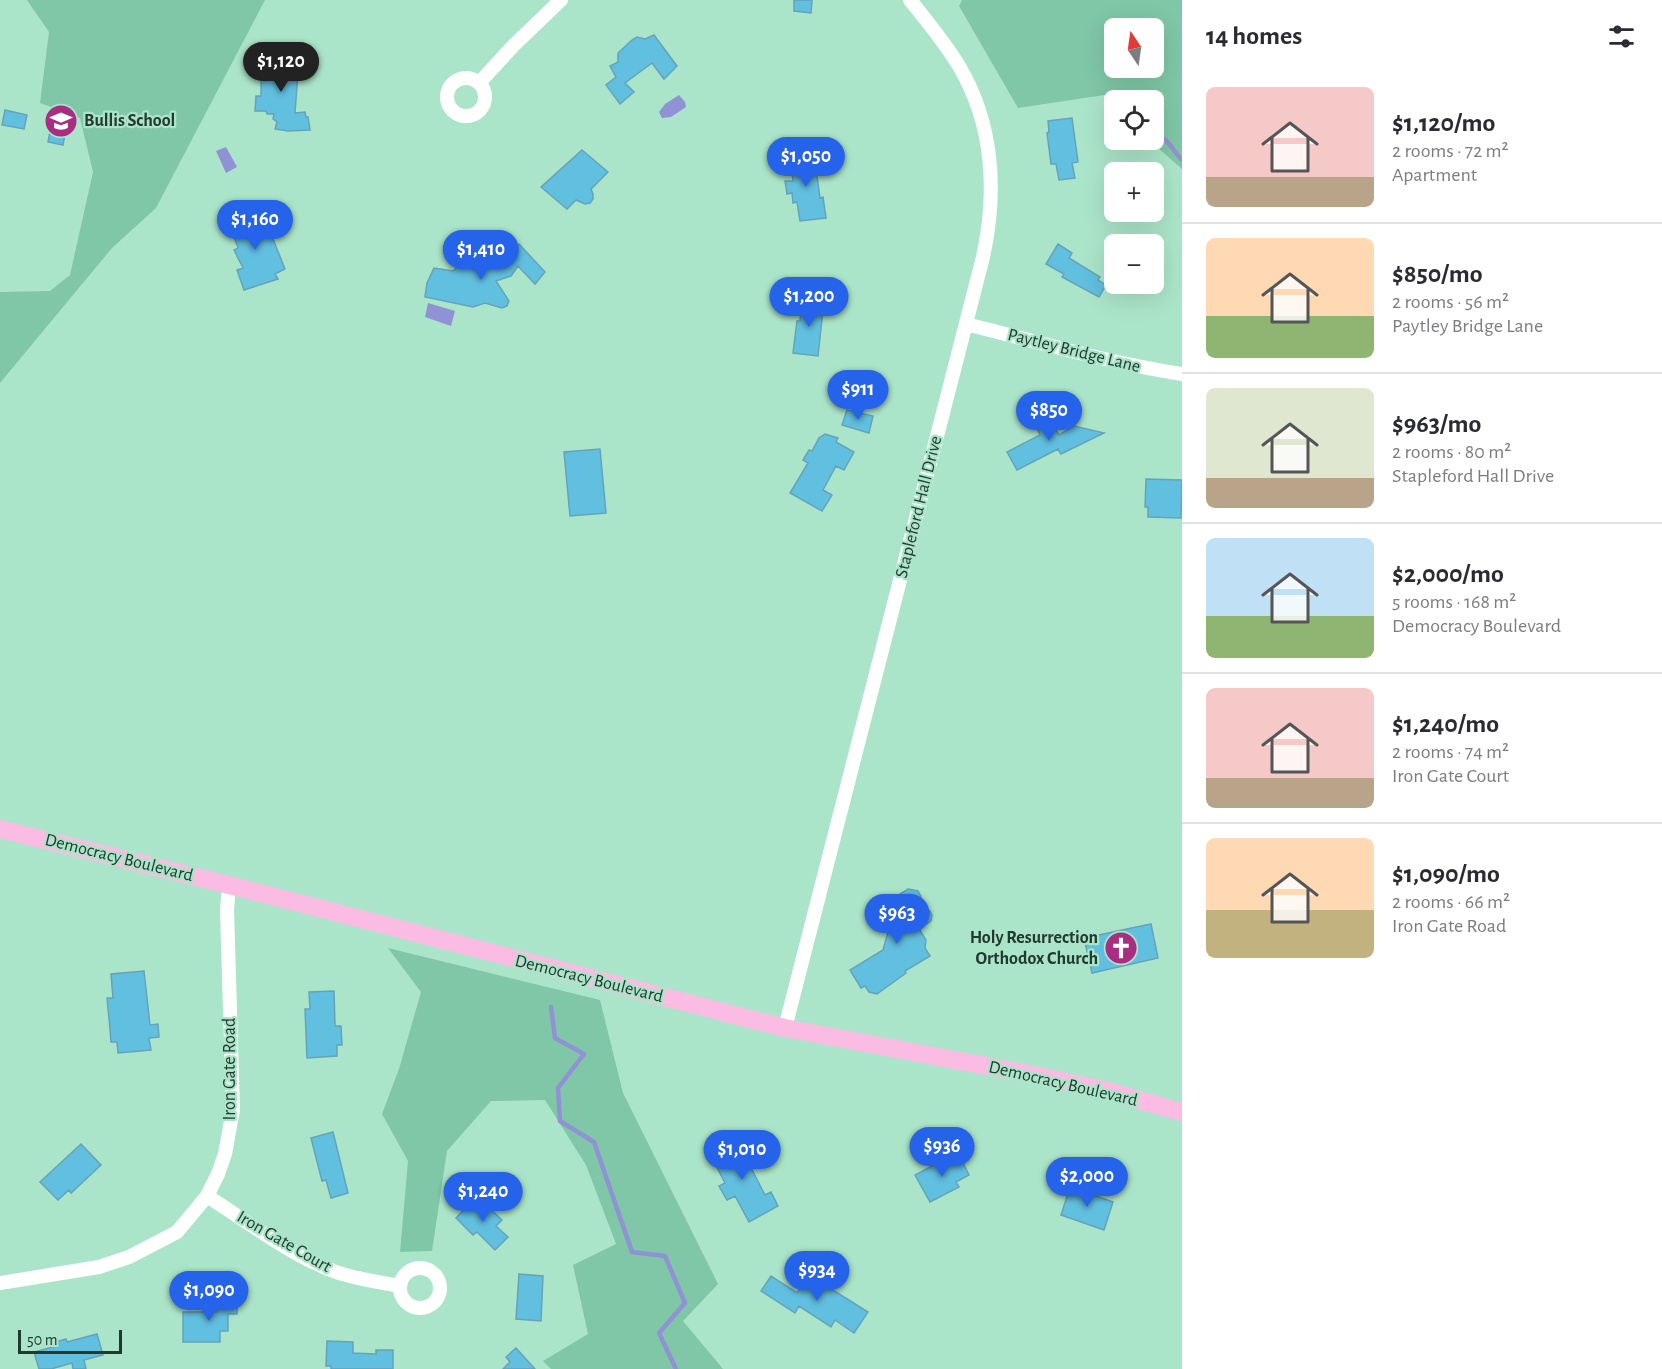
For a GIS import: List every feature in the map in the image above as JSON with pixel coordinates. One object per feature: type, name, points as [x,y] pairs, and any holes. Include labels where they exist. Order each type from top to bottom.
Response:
[{"type":"main road","name":"Democracy Boulevard","points":[[0,829],[230,885],[785,1028],[1029,1074],[1104,1090],[1182,1112]]},
{"type":"street","points":[[479,83],[514,45],[561,0]]},
{"type":"street","name":"Stapleford Hall Drive","points":[[785,1028],[989,229],[991,191],[989,156],[985,132],[974,99],[959,67],[910,0]]},
{"type":"street","name":"Paytley Bridge Lane","points":[[966,324],[1121,363],[1182,374]]},
{"type":"street","name":"Iron Gate Road","points":[[0,1283],[99,1267],[129,1257],[177,1232],[207,1196],[225,1154],[233,1110],[227,910],[230,885]]},
{"type":"street","name":"Iron Gate Court","points":[[207,1196],[314,1263],[354,1277],[400,1286]]},
{"type":"green space","points":[[27,0],[265,0],[156,208],[112,248],[0,383],[0,292],[50,291],[70,275],[93,172],[80,118],[40,103],[49,32]]},
{"type":"green space","points":[[962,0],[1182,0],[1182,169],[1160,150],[1164,150],[1164,90],[1104,90],[1104,95],[1018,108],[959,6]]},
{"type":"green space","points":[[388,948],[600,1000],[623,1093],[718,1284],[683,1321],[723,1369],[551,1369],[543,1361],[588,1334],[573,1265],[616,1244],[586,1165],[545,1100],[491,1101],[447,1151],[432,1251],[400,1252],[408,1161],[382,1114],[399,1069],[421,992]]},
{"type":"water","points":[[679,95],[686,107],[671,117],[662,118],[659,112],[665,104]]},
{"type":"water","points":[[226,147],[237,167],[226,173],[216,151]]},
{"type":"water","points":[[428,303],[455,311],[451,326],[425,317]]},
{"type":"building","points":[[794,0],[812,0],[811,13],[794,11]]},
{"type":"building","points":[[654,35],[677,66],[664,79],[652,63],[625,83],[634,92],[620,104],[606,85],[616,77],[610,66],[618,62],[618,53],[632,40],[637,37],[645,39]]},
{"type":"building","points":[[267,48],[278,51],[293,50],[291,66],[298,72],[295,113],[305,112],[310,130],[275,129],[277,122],[273,119],[274,114],[255,111],[256,96],[261,96],[261,71],[268,71]]},
{"type":"building","points":[[5,110],[27,115],[24,129],[2,125]]},
{"type":"building","points":[[1072,118],[1078,162],[1072,163],[1075,178],[1059,180],[1056,164],[1051,164],[1047,133],[1049,132],[1048,121]]},
{"type":"building","points":[[51,126],[66,129],[63,145],[48,142]]},
{"type":"building","points":[[582,150],[608,172],[591,189],[593,199],[590,203],[585,204],[576,200],[567,209],[541,187]]},
{"type":"building","points":[[814,153],[820,198],[823,197],[826,218],[800,221],[797,202],[793,203],[792,193],[787,194],[785,181],[793,181],[790,156]]},
{"type":"building","points":[[251,208],[260,230],[269,229],[285,269],[275,274],[278,279],[244,290],[237,270],[243,268],[234,250],[238,248],[227,217]]},
{"type":"building","points":[[519,244],[545,272],[535,284],[518,266],[511,276],[496,281],[509,301],[507,306],[502,308],[485,303],[473,307],[425,297],[427,283],[434,268],[453,271],[457,267],[493,265]]},
{"type":"building","points":[[1058,244],[1072,253],[1069,258],[1100,277],[1098,280],[1104,284],[1104,288],[1099,297],[1062,277],[1064,274],[1046,264]]},
{"type":"building","points":[[802,299],[824,301],[818,356],[793,353]]},
{"type":"building","points":[[847,410],[873,416],[869,433],[842,425]]},
{"type":"building","points":[[1047,413],[1059,435],[1074,426],[1104,433],[1061,454],[1058,449],[1017,470],[1007,452],[1040,435],[1033,420]]},
{"type":"building","points":[[825,434],[838,438],[836,442],[854,452],[844,470],[836,466],[823,490],[832,495],[822,511],[790,493],[808,463],[803,460],[809,450],[812,451],[819,438]]},
{"type":"building","points":[[600,449],[606,513],[570,516],[564,452]]},
{"type":"building","points":[[1146,479],[1182,480],[1181,518],[1148,517],[1148,507],[1145,507]]},
{"type":"building","points":[[908,889],[918,891],[921,896],[919,901],[922,902],[921,908],[930,911],[932,915],[931,921],[919,929],[926,940],[925,948],[930,956],[905,971],[906,973],[877,994],[869,992],[865,986],[861,988],[850,970],[883,950],[889,928],[886,914],[889,910],[895,910],[900,894]]},
{"type":"building","name":"Holy Resurrection Orthodox Church","points":[[1151,924],[1158,958],[1092,973],[1084,938]]},
{"type":"building","points":[[144,971],[150,1025],[158,1024],[159,1037],[149,1038],[151,1050],[118,1053],[117,1042],[111,1042],[107,998],[113,998],[111,974]]},
{"type":"building","points":[[334,991],[335,1026],[341,1026],[342,1045],[337,1045],[337,1056],[307,1058],[305,1009],[310,1009],[309,992]]},
{"type":"building","points":[[333,1132],[348,1193],[331,1198],[326,1180],[322,1181],[311,1138]]},
{"type":"building","points":[[740,1138],[747,1153],[744,1154],[765,1195],[771,1192],[778,1206],[749,1222],[735,1196],[727,1200],[719,1186],[725,1183],[710,1154]]},
{"type":"building","points":[[81,1144],[101,1165],[71,1193],[69,1190],[58,1200],[40,1182]]},
{"type":"building","points":[[959,1155],[969,1175],[956,1182],[959,1187],[930,1202],[915,1175],[945,1159],[947,1162]]},
{"type":"building","points":[[1070,1187],[1113,1202],[1104,1230],[1061,1215]]},
{"type":"building","points":[[477,1196],[502,1220],[496,1226],[508,1237],[495,1250],[477,1232],[473,1235],[456,1218]]},
{"type":"building","points":[[519,1274],[543,1276],[541,1321],[516,1319]]},
{"type":"building","points":[[809,1275],[868,1312],[854,1333],[835,1320],[831,1327],[799,1306],[795,1313],[761,1291],[771,1276],[797,1293]]},
{"type":"building","points":[[218,1297],[237,1297],[237,1314],[228,1314],[228,1331],[220,1331],[220,1342],[183,1342],[183,1312],[217,1312]]},
{"type":"building","points":[[97,1334],[103,1355],[84,1360],[86,1369],[73,1369],[72,1363],[51,1369],[39,1369],[34,1352],[53,1347],[52,1343],[66,1339],[67,1342]]},
{"type":"building","points":[[327,1341],[353,1342],[353,1353],[376,1354],[376,1350],[393,1350],[393,1369],[331,1369],[331,1366],[326,1366]]},
{"type":"building","points":[[516,1348],[535,1369],[503,1369],[510,1362],[506,1357]]},
{"type":"waterway","points":[[1164,139],[1182,160]]},
{"type":"waterway","points":[[551,1007],[555,1038],[584,1054],[558,1088],[560,1121],[594,1142],[632,1252],[665,1256],[685,1303],[659,1333],[676,1369]]},
{"type":"place","name":"Bullis School","points":[[61,121]]},
{"type":"place","name":"Holy Resurrection Orthodox Church","points":[[1121,948]]}]
